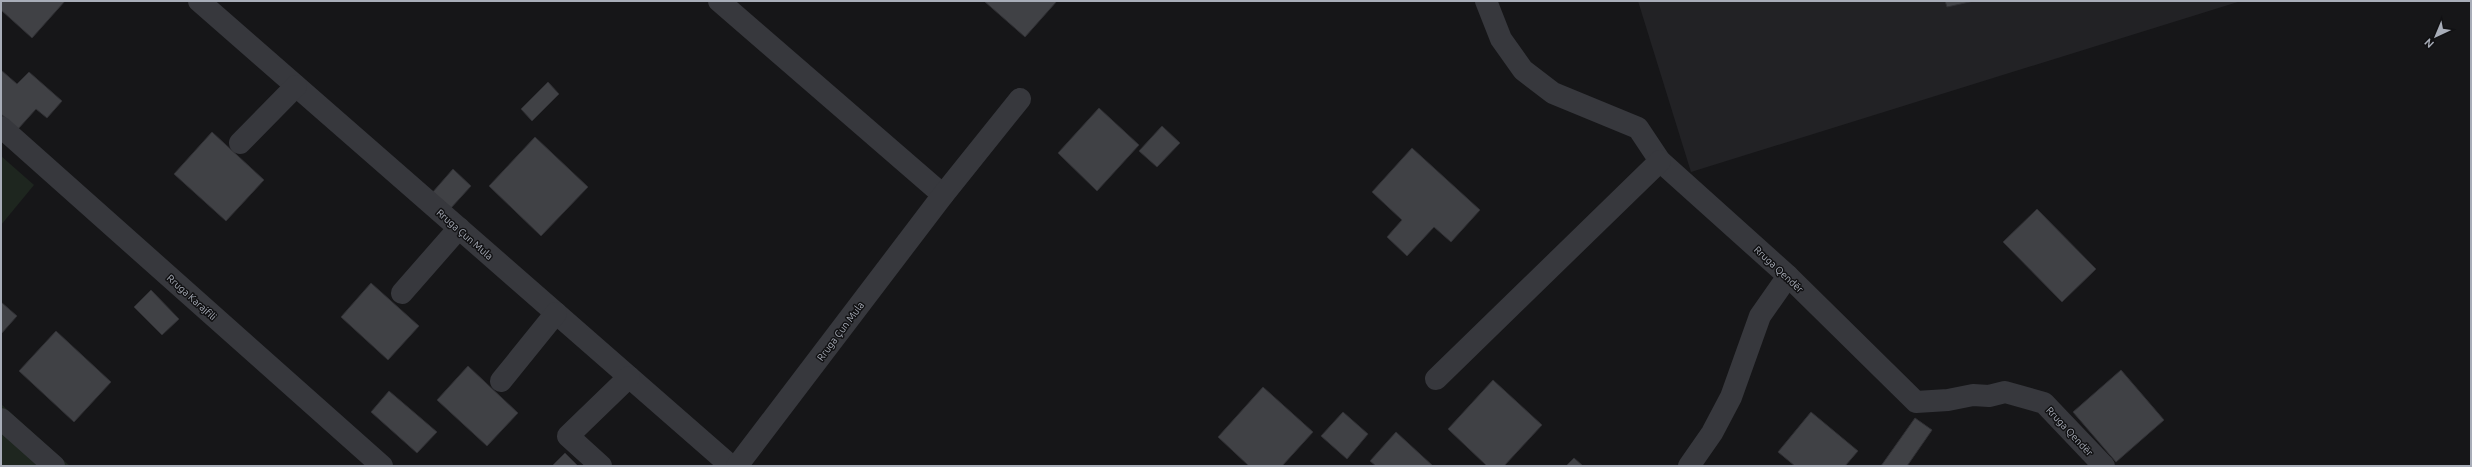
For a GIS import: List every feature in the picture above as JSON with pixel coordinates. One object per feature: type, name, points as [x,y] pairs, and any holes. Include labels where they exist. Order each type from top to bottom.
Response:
[{"type":"street","name":"Rruga Çun Mula","points":[[199,1],[730,466]]},
{"type":"street","points":[[718,1],[943,196]]},
{"type":"street","name":"Rruga Qendër","points":[[1486,1],[1501,39],[1523,70],[1553,93],[1638,128],[1660,161],[1788,276],[1916,402],[1948,400],[1973,395],[1989,396],[2005,392],[2044,402],[2104,466]]},
{"type":"street","points":[[240,143],[296,86]]},
{"type":"street","name":"Rruga Çun Mula","points":[[737,466],[943,196],[1020,99]]},
{"type":"street","name":"Rruga Karajfili","points":[[1,127],[382,466]]},
{"type":"street","points":[[1436,379],[1660,161]]},
{"type":"street","points":[[402,293],[459,228]]},
{"type":"street","points":[[1690,466],[1712,433],[1731,397],[1760,316],[1788,276]]},
{"type":"street","points":[[500,381],[556,313]]},
{"type":"street","points":[[601,466],[568,436],[629,377]]},
{"type":"street","points":[[1,419],[54,466]]},
{"type":"shaded area","points":[[1638,1],[2241,1],[1691,172]]},
{"type":"shaded area","points":[[1,156],[34,185],[1,225]]},
{"type":"shaded area","points":[[1,404],[70,466],[1,466]]},
{"type":"building","points":[[1,1],[65,1],[32,38],[1,10]]},
{"type":"building","points":[[984,1],[1057,1],[1025,37]]},
{"type":"building","points":[[1945,1],[1974,1],[1947,7]]},
{"type":"building","points":[[1,70],[17,84],[29,72],[62,101],[47,118],[36,109],[18,129],[1,114]]},
{"type":"building","points":[[548,82],[559,94],[532,121],[521,109]]},
{"type":"building","points":[[1099,108],[1139,145],[1097,191],[1058,153]]},
{"type":"building","points":[[1162,126],[1180,143],[1157,167],[1139,151]]},
{"type":"building","points":[[212,132],[264,180],[226,221],[174,174]]},
{"type":"building","points":[[535,137],[588,187],[541,236],[489,186]]},
{"type":"building","points":[[1412,148],[1480,210],[1451,242],[1434,227],[1407,256],[1387,237],[1402,220],[1372,192]]},
{"type":"building","points":[[453,169],[471,186],[450,209],[432,193]]},
{"type":"building","points":[[2037,209],[2096,269],[2062,302],[2003,242]]},
{"type":"building","points":[[371,283],[419,326],[388,360],[341,317]]},
{"type":"building","points":[[151,290],[179,319],[162,335],[134,307]]},
{"type":"building","points":[[1,302],[17,316],[1,334]]},
{"type":"building","points":[[56,331],[111,382],[74,422],[19,371]]},
{"type":"building","points":[[468,366],[518,413],[487,446],[437,400]]},
{"type":"building","points":[[2121,370],[2164,420],[2116,462],[2073,412]]},
{"type":"building","points":[[1493,380],[1542,425],[1504,466],[1487,466],[1448,429]]},
{"type":"building","points":[[1263,387],[1313,432],[1282,466],[1249,466],[1218,437]]},
{"type":"building","points":[[389,391],[437,432],[417,453],[371,412]]},
{"type":"building","points":[[1343,412],[1368,434],[1347,459],[1321,436]]},
{"type":"building","points":[[1811,412],[1858,451],[1845,466],[1795,466],[1778,452]]},
{"type":"building","points":[[1915,418],[1932,430],[1907,466],[1881,466]]},
{"type":"building","points":[[1396,432],[1433,466],[1376,466],[1370,461]]},
{"type":"building","points":[[565,453],[578,466],[552,466]]},
{"type":"building","points":[[1574,458],[1583,466],[1566,466]]}]
